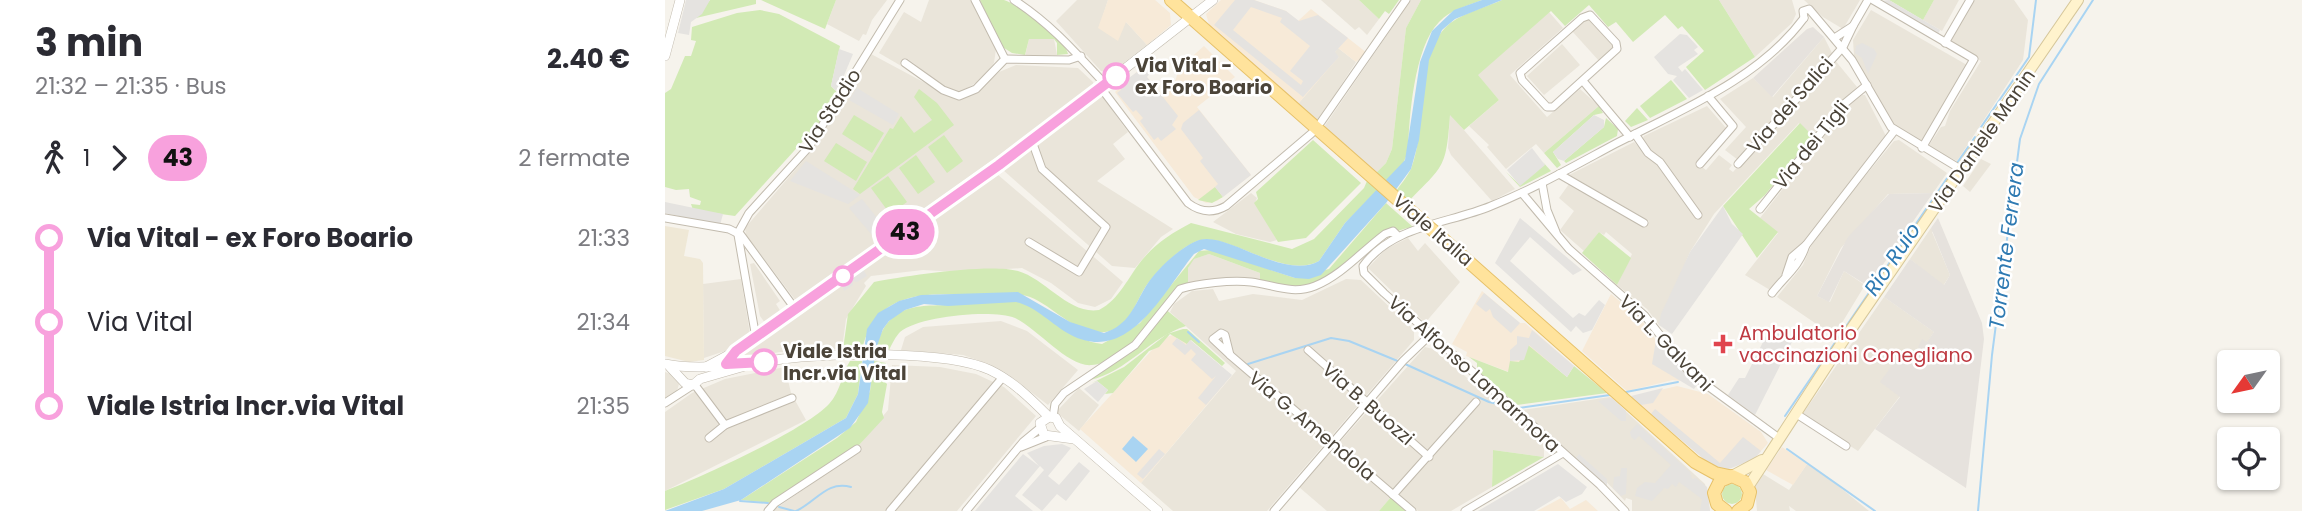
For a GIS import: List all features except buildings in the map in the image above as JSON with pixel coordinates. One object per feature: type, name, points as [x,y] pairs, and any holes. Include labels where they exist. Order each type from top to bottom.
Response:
[{"type":"main road","name":"Via Daniele Manin","points":[[1750,498],[1767,456],[1957,167],[2078,0]]},
{"type":"main road","name":"Viale Italia","points":[[1175,4],[1695,462],[1715,473],[1741,479],[1750,498]]},
{"type":"main road","name":"Via Daniele Manin","points":[[1730,476],[1767,456]]},
{"type":"main road","name":"Viale Italia","points":[[1695,462],[1715,500],[1726,511]]},
{"type":"main road","points":[[1715,500],[1720,481],[1730,476]]},
{"type":"main road","points":[[1738,511],[1750,498]]},
{"type":"street","points":[[665,55],[669,26],[680,0]]},
{"type":"street","name":"Via Stadio","points":[[734,231],[809,147],[900,0]]},
{"type":"street","points":[[975,0],[1005,59]]},
{"type":"street","points":[[1013,0],[1044,19],[1081,56],[1188,202],[1204,211],[1215,211],[1226,206],[1312,133]]},
{"type":"street","points":[[1321,122],[1406,0]]},
{"type":"street","points":[[1798,0],[1807,14],[1836,37],[1895,130],[1957,167]]},
{"type":"street","points":[[1870,0],[1974,59],[1922,148]]},
{"type":"street","name":"Via dei Salici","points":[[1738,164],[1843,47],[1870,0]]},
{"type":"street","points":[[1945,43],[1969,0]]},
{"type":"street","points":[[1175,4],[1210,2]]},
{"type":"street","points":[[665,403],[706,367],[756,338],[1032,141],[1210,2]]},
{"type":"street","points":[[966,511],[1017,449],[1046,420],[1055,404],[1083,379],[1143,338],[1170,298],[1180,289],[1248,282],[1288,290],[1317,285],[1347,266],[1385,233],[1393,231],[1398,236],[1484,209],[1522,193],[1708,96],[1759,62],[1807,14]]},
{"type":"street","points":[[1590,15],[1616,43],[1617,49],[1583,81],[1553,107],[1547,107],[1522,80],[1520,74],[1582,18],[1590,15]]},
{"type":"street","points":[[1836,37],[1853,26]]},
{"type":"street","points":[[1171,32],[1202,28]]},
{"type":"street","points":[[905,63],[943,90],[959,96],[976,89],[1005,59],[1069,60],[1081,56]]},
{"type":"street","points":[[1583,81],[1648,153],[1660,162],[1698,215]]},
{"type":"street","name":"Via dei Tigli","points":[[1760,209],[1844,104],[1867,85]]},
{"type":"street","points":[[1700,164],[1733,126],[1708,96]]},
{"type":"street","points":[[1772,293],[1786,275],[1801,263],[1806,246],[1895,130]]},
{"type":"street","points":[[1029,242],[1079,272],[1106,227],[1042,169],[1032,141]]},
{"type":"street","points":[[1559,174],[1644,223]]},
{"type":"street","points":[[1542,183],[1547,210],[1560,240]]},
{"type":"street","name":"Via L. Galvani","points":[[1522,193],[1560,240],[1639,310],[1690,373],[1779,439]]},
{"type":"street","points":[[665,218],[734,231],[755,251],[796,310]]},
{"type":"street","points":[[734,231],[744,258],[756,338]]},
{"type":"street","name":"Via Alfonso Lamarmora","points":[[1398,236],[1371,256],[1364,264],[1363,270],[1625,511]]},
{"type":"street","points":[[744,258],[747,252],[755,251]]},
{"type":"street","points":[[1274,511],[1401,364],[1431,334]]},
{"type":"street","points":[[693,378],[726,364],[736,351]]},
{"type":"street","points":[[736,351],[735,360],[747,365]]},
{"type":"street","name":"Via B. Buozzi","points":[[1308,351],[1429,457]]},
{"type":"street","name":"Via G. Amendola","points":[[1230,355],[1412,511]]},
{"type":"street","points":[[693,378],[747,365],[795,358],[886,356],[958,360],[1003,377],[1037,405],[1046,420],[1050,437]]},
{"type":"street","points":[[665,364],[693,378],[725,425]]},
{"type":"street","points":[[706,367],[747,365]]},
{"type":"street","points":[[890,511],[1003,377]]},
{"type":"street","points":[[709,438],[725,425],[792,398]]},
{"type":"street","name":"Via G. Amendola","points":[[1393,495],[1476,402]]},
{"type":"street","points":[[1795,413],[1846,446]]},
{"type":"street","points":[[1046,420],[1060,426],[1158,511]]},
{"type":"street","points":[[1050,437],[1060,426]]},
{"type":"street","points":[[1017,449],[1050,437],[1074,439]]},
{"type":"street","points":[[768,511],[775,503],[857,449]]},
{"type":"street","points":[[1465,511],[1563,453]]},
{"type":"shaded area","points":[[686,0],[710,0],[702,14],[691,22],[689,35],[678,33]]},
{"type":"shaded area","points":[[836,0],[887,0],[872,20],[866,35],[863,34],[859,41],[827,24]]},
{"type":"shaded area","points":[[929,0],[971,0],[996,49],[994,63],[982,79],[959,93],[945,87],[908,59],[903,67],[879,53],[904,12],[921,22]]},
{"type":"shaded area","points":[[1077,0],[1108,0],[1099,28],[1126,22],[1147,45],[1113,71],[1109,67],[1106,72],[1101,71],[1056,21]]},
{"type":"shaded area","points":[[1108,0],[1155,0],[1170,13],[1171,25],[1147,45],[1126,22],[1118,41],[1098,28]]},
{"type":"shaded area","points":[[1221,0],[1254,0],[1286,11],[1298,21],[1311,9],[1367,53],[1356,62],[1338,48],[1334,53],[1339,57],[1298,104],[1210,28],[1206,14]]},
{"type":"shaded area","points":[[1235,0],[1254,0],[1286,11],[1299,21],[1318,15],[1348,38],[1335,52],[1339,57],[1303,97],[1214,25]],"holes":[[[1251,7],[1282,18],[1280,22],[1310,46],[1290,71],[1303,81],[1301,85],[1233,30]]]},
{"type":"shaded area","points":[[1321,0],[1359,0],[1379,19],[1367,35],[1359,27],[1355,30]]},
{"type":"shaded area","points":[[1411,0],[1421,0],[1406,28],[1392,149],[1386,163],[1375,174],[1324,127]]},
{"type":"shaded area","points":[[1719,0],[1792,0],[1796,14],[1792,23],[1755,57]]},
{"type":"shaded area","points":[[1804,0],[1860,0],[1843,29],[1823,17]]},
{"type":"shaded area","points":[[1889,0],[1940,30],[1938,34],[1881,1]]},
{"type":"shaded area","points":[[1934,0],[1959,0],[1942,31],[1923,20]]},
{"type":"shaded area","points":[[1974,0],[2014,0],[2028,20],[2023,60],[1957,161],[1928,147],[1941,127],[1945,126],[1950,111],[1981,61],[1951,41]]},
{"type":"shaded area","points":[[1871,10],[1967,65],[1923,143],[1895,127],[1854,56],[1853,40]]},
{"type":"shaded area","points":[[1549,12],[1563,28],[1510,75],[1547,117],[1580,89],[1599,106],[1544,153],[1536,144],[1506,169],[1487,147],[1489,145],[1469,126],[1499,100],[1477,75]]},
{"type":"shaded area","points":[[1588,18],[1614,47],[1600,62],[1572,31]]},
{"type":"shaded area","points":[[1813,27],[1824,37],[1772,97],[1753,78],[1807,29]]},
{"type":"shaded area","points":[[1680,34],[1687,35],[1698,47],[1694,50],[1698,54],[1678,67],[1682,72],[1685,69],[1703,90],[1689,98],[1673,80],[1677,76],[1668,74],[1654,57]]},
{"type":"shaded area","points":[[1824,37],[1832,53],[1738,160],[1725,150],[1746,127],[1720,99],[1753,78],[1773,97]]},
{"type":"shaded area","points":[[1029,39],[1054,39],[1057,55],[1025,56]]},
{"type":"shaded area","points":[[1862,43],[1874,49],[1877,54],[1868,74],[1862,58],[1855,53],[1856,46]]},
{"type":"shaded area","points":[[1562,44],[1580,65],[1544,95],[1527,76]]},
{"type":"shaded area","points":[[1204,46],[1235,77],[1197,107],[1251,175],[1217,201],[1206,203],[1194,197],[1115,92],[1140,69],[1161,93],[1175,82],[1179,68]]},
{"type":"shaded area","points":[[1338,48],[1356,62],[1317,122],[1298,104],[1338,57],[1334,53]]},
{"type":"shaded area","points":[[839,49],[853,54],[837,92],[831,86]]},
{"type":"shaded area","points":[[871,54],[957,100],[976,93],[999,72],[1016,65],[1078,68],[1093,82],[1094,87],[796,301],[746,235],[745,228],[813,149]]},
{"type":"shaded area","points":[[1834,59],[1857,87],[1813,136],[1799,123],[1714,214],[1690,252],[1659,325],[1647,309],[1617,285],[1632,254],[1606,232],[1604,235],[1599,232],[1584,251],[1560,230],[1574,211],[1559,198],[1569,184],[1646,227],[1649,221],[1569,175],[1634,142],[1657,164],[1697,219],[1702,215],[1661,159],[1642,140],[1644,136],[1707,106],[1727,129],[1697,163],[1706,170],[1719,155],[1732,165],[1729,169],[1733,172]]},
{"type":"shaded area","points":[[1144,65],[1150,73],[1147,77],[1178,116],[1172,125],[1176,129],[1161,141],[1158,137],[1154,140],[1140,121],[1143,118],[1136,110],[1133,112],[1117,93],[1121,90],[1118,86],[1137,72],[1140,75]]},
{"type":"shaded area","points":[[857,88],[899,114],[893,125],[849,100]]},
{"type":"shaded area","points":[[1865,95],[1886,136],[1770,290],[1745,275],[1778,233],[1760,218],[1848,106]]},
{"type":"shaded area","points":[[1102,96],[1128,132],[1113,144],[1125,159],[1097,181],[1173,229],[1161,237],[1135,268],[1112,266],[1003,170]]},
{"type":"shaded area","points":[[1199,110],[1251,175],[1223,197],[1215,187],[1218,184],[1200,161],[1203,158],[1181,129],[1183,123]]},
{"type":"shaded area","points":[[1450,114],[1515,189],[1492,201],[1451,155],[1448,148]]},
{"type":"shaded area","points":[[1594,115],[1604,120],[1604,127],[1564,161],[1558,159],[1553,152]]},
{"type":"shaded area","points":[[1899,140],[1947,173],[1933,193],[1888,194],[1841,248],[1817,296],[1830,302],[1844,271],[1865,285],[1834,336],[1777,297],[1803,265],[1811,246],[1833,215],[1894,141]]},
{"type":"shaded area","points":[[1532,148],[1545,165],[1520,186],[1507,170]]},
{"type":"shaded area","points":[[1981,159],[1991,164],[1970,192],[1963,186]]},
{"type":"shaded area","points":[[806,161],[860,195],[848,204],[790,181]]},
{"type":"shaded area","points":[[997,174],[1123,282],[1111,299],[1095,307],[1078,303],[1051,283],[1022,268],[959,272],[923,270],[871,276],[864,283],[866,286],[846,319],[842,349],[780,352],[739,359],[740,355]]},
{"type":"shaded area","points":[[1251,193],[1257,198],[1255,203],[1277,240],[1270,242],[1236,234],[1213,222]]},
{"type":"shaded area","points":[[1933,193],[1868,286],[1844,271],[1829,302],[1817,296],[1848,237],[1889,194]]},
{"type":"shaded area","points":[[862,199],[889,233],[877,241],[849,208]]},
{"type":"shaded area","points":[[665,202],[723,214],[720,225],[665,213]]},
{"type":"shaded area","points":[[1723,206],[1732,224],[1743,234],[1672,334],[1659,325],[1661,314],[1690,252]]},
{"type":"shaded area","points":[[1520,218],[1582,270],[1573,275],[1530,237],[1510,261],[1573,318],[1579,313],[1585,316],[1599,300],[1605,305],[1592,330],[1583,333],[1576,326],[1571,332],[1495,263]]},
{"type":"shaded area","points":[[1938,218],[1982,323],[1984,339],[1966,488],[1875,429],[1900,397],[1880,382],[1900,355],[1913,364],[1922,350],[1918,347],[1922,339],[1927,342],[1934,332],[1884,297],[1910,259],[1944,285],[1950,275],[1931,228]]},
{"type":"shaded area","points":[[665,226],[689,230],[684,256],[700,259],[703,263],[704,360],[689,362],[665,356]]},
{"type":"shaded area","points":[[1931,228],[1935,231],[1932,232],[1950,275],[1943,286],[1910,259]]},
{"type":"shaded area","points":[[1408,238],[1418,251],[1425,243],[1460,282],[1425,323],[1368,268],[1386,249]]},
{"type":"shaded area","points":[[1209,254],[1260,273],[1260,282],[1188,285],[1188,268],[1193,259]]},
{"type":"shaded area","points":[[754,263],[780,301],[776,304],[781,312],[765,323],[760,316],[750,264]]},
{"type":"shaded area","points":[[863,269],[867,276],[857,282],[853,281],[853,285],[844,291],[842,283]]},
{"type":"shaded area","points":[[741,279],[750,334],[725,351],[704,358],[703,284]]},
{"type":"shaded area","points":[[1346,279],[1361,280],[1414,330],[1414,340],[1267,511],[1173,511],[1141,483],[1236,371],[1170,312],[1174,304],[1192,291],[1213,289],[1219,301],[1253,294],[1302,300]]},
{"type":"shaded area","points":[[1482,291],[1520,323],[1525,323],[1574,366],[1509,372],[1466,356],[1467,352],[1452,344]]},
{"type":"shaded area","points":[[1484,293],[1520,323],[1511,333],[1493,317],[1490,309],[1486,312],[1476,304]]},
{"type":"shaded area","points":[[1611,294],[1640,318],[1656,340],[1653,364],[1682,381],[1673,380],[1627,391],[1582,351]]},
{"type":"shaded area","points":[[1884,297],[1934,332],[1913,364],[1900,355],[1881,382],[1900,396],[1858,451],[1802,415]]},
{"type":"shaded area","points":[[1001,321],[1027,331],[1078,370],[1048,405],[1006,373],[980,361],[963,355],[901,350],[905,337],[923,327]]},
{"type":"shaded area","points":[[1770,328],[1792,342],[1755,415],[1728,395],[1739,378],[1745,378]]},
{"type":"shaded area","points":[[1532,330],[1574,366],[1567,377],[1529,345],[1524,360],[1510,361],[1510,350],[1517,344],[1517,336],[1529,338]]},
{"type":"shaded area","points":[[1180,332],[1231,376],[1141,483],[1080,429],[1162,339]]},
{"type":"shaded area","points":[[1177,338],[1186,345],[1190,340],[1232,375],[1206,405],[1198,398],[1216,376],[1212,379],[1191,360],[1196,354],[1191,349],[1185,355],[1172,344]]},
{"type":"shaded area","points":[[1656,340],[1697,385],[1694,389],[1652,364]]},
{"type":"shaded area","points":[[1425,347],[1433,349],[1544,443],[1544,457],[1493,450],[1492,487],[1451,511],[1418,511],[1338,444]]},
{"type":"shaded area","points":[[892,365],[940,367],[976,374],[1004,387],[1036,416],[957,511],[772,511],[858,452],[859,445],[888,410]]},
{"type":"shaded area","points":[[785,367],[791,393],[806,420],[665,491],[665,412],[692,393],[725,379]]},
{"type":"shaded area","points":[[665,372],[674,375],[679,384],[677,391],[665,399]]},
{"type":"shaded area","points":[[1097,381],[1108,390],[1098,402],[1084,389]]},
{"type":"shaded area","points":[[1677,386],[1708,394],[1761,432],[1768,443],[1754,459],[1712,466],[1631,397]]},
{"type":"shaded area","points":[[1079,388],[1099,405],[1079,431],[1056,412]]},
{"type":"shaded area","points":[[1663,388],[1653,403],[1641,405],[1631,396]]},
{"type":"shaded area","points":[[1610,397],[1705,484],[1710,511],[1632,511],[1632,500],[1626,498],[1625,501],[1583,458],[1579,455],[1576,458],[1568,452],[1522,410]]},
{"type":"shaded area","points":[[1612,398],[1626,411],[1626,421],[1621,421],[1598,401]]},
{"type":"shaded area","points":[[1655,409],[1720,463],[1743,437],[1761,451],[1754,459],[1724,471],[1712,466],[1651,414]]},
{"type":"shaded area","points":[[1637,424],[1690,472],[1692,479],[1696,478],[1707,487],[1710,511],[1700,511],[1702,499],[1679,482],[1676,487],[1672,484],[1668,489],[1664,488],[1652,501],[1635,496],[1637,488],[1645,482],[1655,483],[1671,465],[1639,436],[1635,440],[1631,437],[1630,432]]},
{"type":"shaded area","points":[[1062,444],[1071,448],[1048,476],[1059,485],[1079,462],[1090,471],[1066,501],[1057,494],[1042,511],[1022,495],[1044,470],[1040,466],[1015,496],[1033,511],[975,511],[1023,454],[1039,466],[1027,453],[1044,446]]},
{"type":"shaded area","points":[[1782,447],[1807,464],[1793,485],[1766,470]]},
{"type":"shaded area","points":[[1159,449],[1165,454],[1143,479],[1137,474]]},
{"type":"shaded area","points":[[1330,452],[1338,459],[1342,455],[1391,497],[1379,511],[1327,511],[1299,487]]},
{"type":"shaded area","points":[[1579,454],[1607,479],[1607,486],[1576,458]]},
{"type":"shaded area","points":[[1558,464],[1587,487],[1582,494],[1566,502],[1559,496],[1534,511],[1478,511]]},
{"type":"shaded area","points":[[1807,464],[1869,511],[1796,511],[1789,506],[1790,511],[1757,511],[1755,487],[1763,474],[1789,490]]},
{"type":"shaded area","points":[[1621,468],[1627,468],[1626,494],[1621,496],[1613,488],[1614,477],[1620,476]]},
{"type":"shaded area","points":[[1561,498],[1570,509],[1586,500],[1598,511],[1537,511]]},
{"type":"green space","points":[[710,0],[756,0],[756,4],[696,18]]},
{"type":"green space","points":[[761,0],[836,0],[825,29]]},
{"type":"green space","points":[[980,0],[1004,0],[1020,8],[1051,32],[1068,54],[1057,55],[1057,43],[1054,39],[1029,39],[1025,55],[1012,53],[1001,46]]},
{"type":"green space","points":[[1359,0],[1399,0],[1389,14],[1385,11],[1379,19]]},
{"type":"green space","points":[[1421,0],[1482,0],[1448,14],[1431,33],[1418,65],[1408,152],[1402,166],[1387,183],[1375,174],[1386,163],[1392,149],[1406,28]]},
{"type":"green space","points":[[1502,0],[1719,0],[1755,57],[1705,90],[1686,67],[1704,51],[1682,26],[1678,29],[1665,15],[1633,42],[1616,22],[1608,27],[1589,5],[1565,26],[1551,11],[1478,75],[1499,100],[1464,130],[1450,115],[1447,146],[1441,165],[1408,202],[1396,191],[1411,169],[1416,153],[1425,76],[1436,41],[1450,23]]},
{"type":"green space","points":[[1889,0],[1934,0],[1923,20]]},
{"type":"green space","points":[[760,10],[779,14],[840,46],[831,86],[837,92],[823,119],[735,216],[693,210],[691,204],[700,205],[701,201],[690,197],[689,189],[665,187],[665,93],[671,89],[685,56],[691,56],[696,41],[691,40],[692,27],[737,13]]},
{"type":"green space","points":[[1671,80],[1687,99],[1650,118],[1640,106]]},
{"type":"green space","points":[[919,89],[937,103],[954,125],[860,194],[853,189],[890,128],[893,129],[901,116],[914,133],[932,120],[914,97]]},
{"type":"green space","points":[[1599,106],[1603,113],[1594,115],[1553,152],[1561,165],[1557,168],[1544,153]]},
{"type":"green space","points":[[1637,108],[1648,120],[1631,127],[1625,121]]},
{"type":"green space","points":[[854,115],[884,133],[872,153],[842,134]]},
{"type":"green space","points":[[1606,118],[1618,129],[1617,136],[1566,163],[1564,161],[1604,127]]},
{"type":"green space","points":[[1800,123],[1813,136],[1765,195],[1749,209],[1778,232],[1757,258],[1723,206]]},
{"type":"green space","points":[[944,135],[963,161],[947,173],[928,147]]},
{"type":"green space","points":[[1313,140],[1361,183],[1306,238],[1278,242],[1254,203],[1258,199],[1256,192]]},
{"type":"green space","points":[[836,143],[867,162],[856,181],[824,161]]},
{"type":"green space","points":[[916,155],[935,182],[918,194],[899,168]]},
{"type":"green space","points":[[1545,164],[1551,171],[1520,187],[1506,172],[1520,185]]},
{"type":"green space","points":[[888,176],[907,202],[890,214],[871,188]]},
{"type":"green space","points":[[1367,181],[1378,191],[1345,223],[1319,261],[1305,265],[1289,265],[1223,242],[1197,241],[1162,267],[1146,286],[1126,321],[1113,330],[1094,332],[1084,329],[1039,301],[1025,296],[925,295],[908,298],[880,315],[869,330],[862,350],[843,349],[848,314],[874,282],[947,271],[1005,269],[1028,275],[1078,307],[1099,310],[1118,294],[1153,248],[1191,223],[1292,249],[1314,239],[1364,188]]},
{"type":"green space","points":[[1215,187],[1223,197],[1212,203],[1198,200]]},
{"type":"green space","points":[[1386,203],[1413,227],[1382,239],[1313,286],[1293,289],[1260,282],[1260,273],[1209,254],[1194,259],[1188,268],[1188,285],[1164,304],[1134,342],[1108,361],[1083,364],[1063,354],[1015,318],[990,314],[939,318],[909,326],[900,332],[889,350],[876,349],[890,320],[911,308],[1004,300],[1026,304],[1071,333],[1102,344],[1140,323],[1199,251],[1211,250],[1295,278],[1329,269]]},
{"type":"green space","points":[[1599,232],[1631,258],[1617,285],[1582,253]]},
{"type":"green space","points":[[1164,308],[1186,326],[1161,338],[1116,370],[1090,380],[1147,337]]},
{"type":"green space","points":[[1187,329],[1225,363],[1222,366],[1191,340],[1187,344],[1170,334],[1159,347],[1149,351],[1113,393],[1105,394],[1108,390],[1097,381],[1092,383],[1124,367],[1167,334]]},
{"type":"green space","points":[[1528,345],[1567,377],[1574,366],[1607,393],[1517,405],[1477,370],[1477,363],[1469,357],[1508,372],[1510,361],[1519,362]]},
{"type":"green space","points":[[850,361],[862,361],[858,394],[846,418],[724,489],[665,510],[665,491],[752,452],[817,415],[833,399]]},
{"type":"green space","points":[[874,361],[886,363],[883,380],[887,384],[882,412],[884,418],[859,445],[771,503],[741,500],[837,438],[856,422],[870,391]]},
{"type":"green space","points":[[1493,450],[1544,457],[1492,487]]},
{"type":"green space","points":[[1732,484],[1739,487],[1742,494],[1739,501],[1732,504],[1725,501],[1722,494],[1725,487]]},
{"type":"green space","points":[[1391,497],[1407,511],[1379,511]]},
{"type":"water","points":[[1482,0],[1502,0],[1455,19],[1442,30],[1429,60],[1419,140],[1411,169],[1386,203],[1321,275],[1309,279],[1295,278],[1204,249],[1194,254],[1143,320],[1110,340],[1092,342],[1071,335],[1031,308],[1016,302],[948,306],[924,304],[905,310],[889,321],[883,329],[876,349],[868,403],[850,428],[741,500],[702,511],[665,511],[724,489],[846,418],[858,394],[867,329],[878,313],[899,301],[921,295],[1018,292],[1070,322],[1104,333],[1125,320],[1146,286],[1163,266],[1177,253],[1199,240],[1225,242],[1289,265],[1305,265],[1319,261],[1345,223],[1405,160],[1420,62],[1432,31],[1454,10]]},
{"type":"water","points":[[1133,436],[1148,449],[1136,462],[1122,449]]},
{"type":"waterway","name":"Rio Ruio","points":[[1979,130],[2029,57],[2036,0]]},
{"type":"waterway","name":"Torrente Ferrera","points":[[1978,511],[1992,355],[2020,139],[2039,84],[2093,0]]},
{"type":"waterway","name":"Rio Ruio","points":[[1957,163],[1975,137]]},
{"type":"waterway","name":"Rio Ruio","points":[[1785,416],[1954,168]]},
{"type":"waterway","points":[[1188,332],[1199,342]]},
{"type":"waterway","points":[[1248,364],[1331,338],[1349,341],[1400,362]]},
{"type":"waterway","points":[[1405,364],[1489,402],[1506,406]]},
{"type":"waterway","points":[[1626,392],[1678,382]]},
{"type":"waterway","points":[[1519,408],[1610,395]]},
{"type":"waterway","points":[[1787,449],[1875,511]]},
{"type":"waterway","points":[[796,511],[828,489],[851,487]]},
{"type":"waterway","points":[[740,501],[768,503]]},
{"type":"waterway","points":[[779,507],[794,511]]},
{"type":"bus line","name":"43","points":[[764,362],[747,365],[726,364],[736,351],[999,165],[1116,76]]},
{"type":"place","name":"Via Vital - ex Foro Boario","points":[[1116,76]]},
{"type":"place","name":"Ambulatorio vaccinazioni Conegliano","points":[[1723,344]]},
{"type":"place","name":"Viale Istria Incr.via Vital","points":[[764,362]]}]
